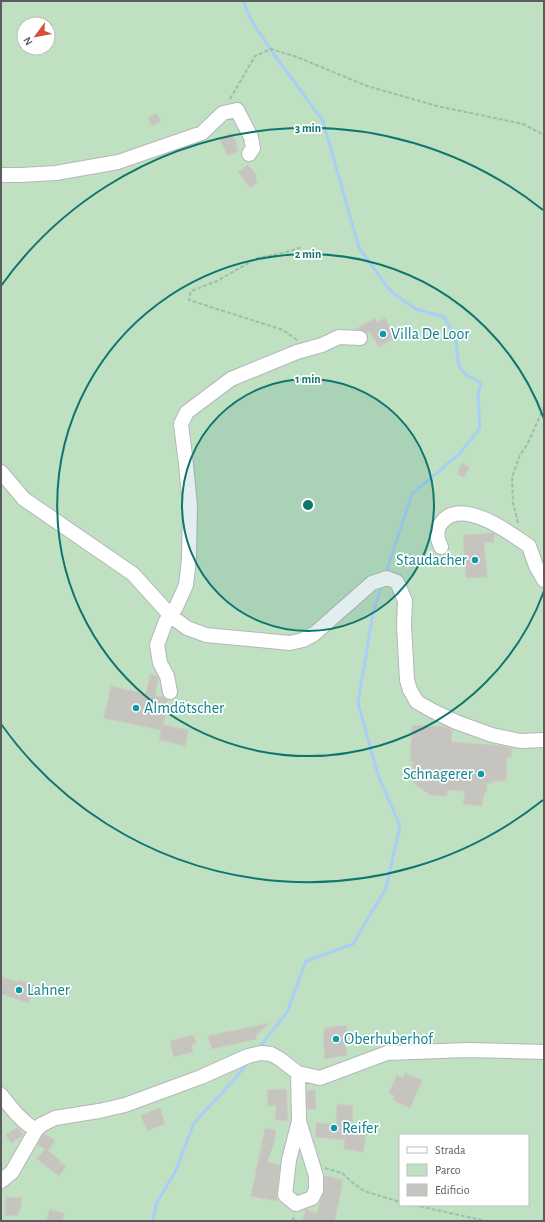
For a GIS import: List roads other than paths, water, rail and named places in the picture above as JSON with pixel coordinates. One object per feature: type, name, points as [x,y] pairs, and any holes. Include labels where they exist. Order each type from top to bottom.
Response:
[{"type":"street","points":[[1,175],[56,172],[118,162],[202,133],[223,113],[237,110],[251,137],[253,148],[249,154]]},
{"type":"street","points":[[170,692],[167,676],[160,663],[157,646],[166,621],[171,616],[186,585],[189,559],[190,506],[181,424],[187,412],[231,379],[297,352],[322,346],[339,337],[360,338]]},
{"type":"street","points":[[1,472],[24,499],[133,574],[171,616],[187,628],[206,635],[290,642],[303,640],[314,634],[372,583],[382,580],[397,582],[405,601],[404,625],[406,680],[417,702],[456,722],[492,735],[520,741],[544,740]]},
{"type":"street","points":[[441,547],[436,536],[441,523],[448,515],[462,513],[482,518],[529,546],[536,566],[544,580]]},
{"type":"street","points":[[1,1181],[12,1172],[36,1130],[41,1125],[55,1118],[105,1109],[154,1095],[254,1054],[270,1054],[280,1059],[298,1073],[320,1078],[387,1053],[467,1050],[544,1052]]},
{"type":"street","points":[[298,1073],[299,1121],[289,1160],[285,1195],[296,1204],[312,1198],[316,1190],[316,1176],[299,1121]]},
{"type":"street","points":[[1,1095],[13,1111],[24,1122],[36,1130]]},
{"type":"waterway","points":[[243,1],[251,20],[273,53],[323,121],[359,248],[389,289],[401,299],[416,309],[444,317],[455,336],[459,366],[466,375],[475,379],[481,384],[478,393],[480,428],[460,453],[412,494],[385,575]]},
{"type":"waterway","points":[[259,1048],[287,1012],[306,961],[353,944],[386,888],[400,826],[378,775],[358,703],[373,613],[382,584]]},
{"type":"waterway","points":[[153,1221],[156,1204],[175,1172],[194,1123],[234,1080],[248,1062]]},
{"type":"place","name":"Villa De Loor","points":[[383,334]]},
{"type":"place","name":"Staudacher","points":[[475,560]]},
{"type":"place","name":"Almdötscher","points":[[136,708]]},
{"type":"place","name":"Schnagerer","points":[[481,774]]},
{"type":"place","name":"Lahner","points":[[19,990]]},
{"type":"place","name":"Oberhuberhof","points":[[336,1039]]},
{"type":"place","name":"Reifer","points":[[334,1128]]}]
